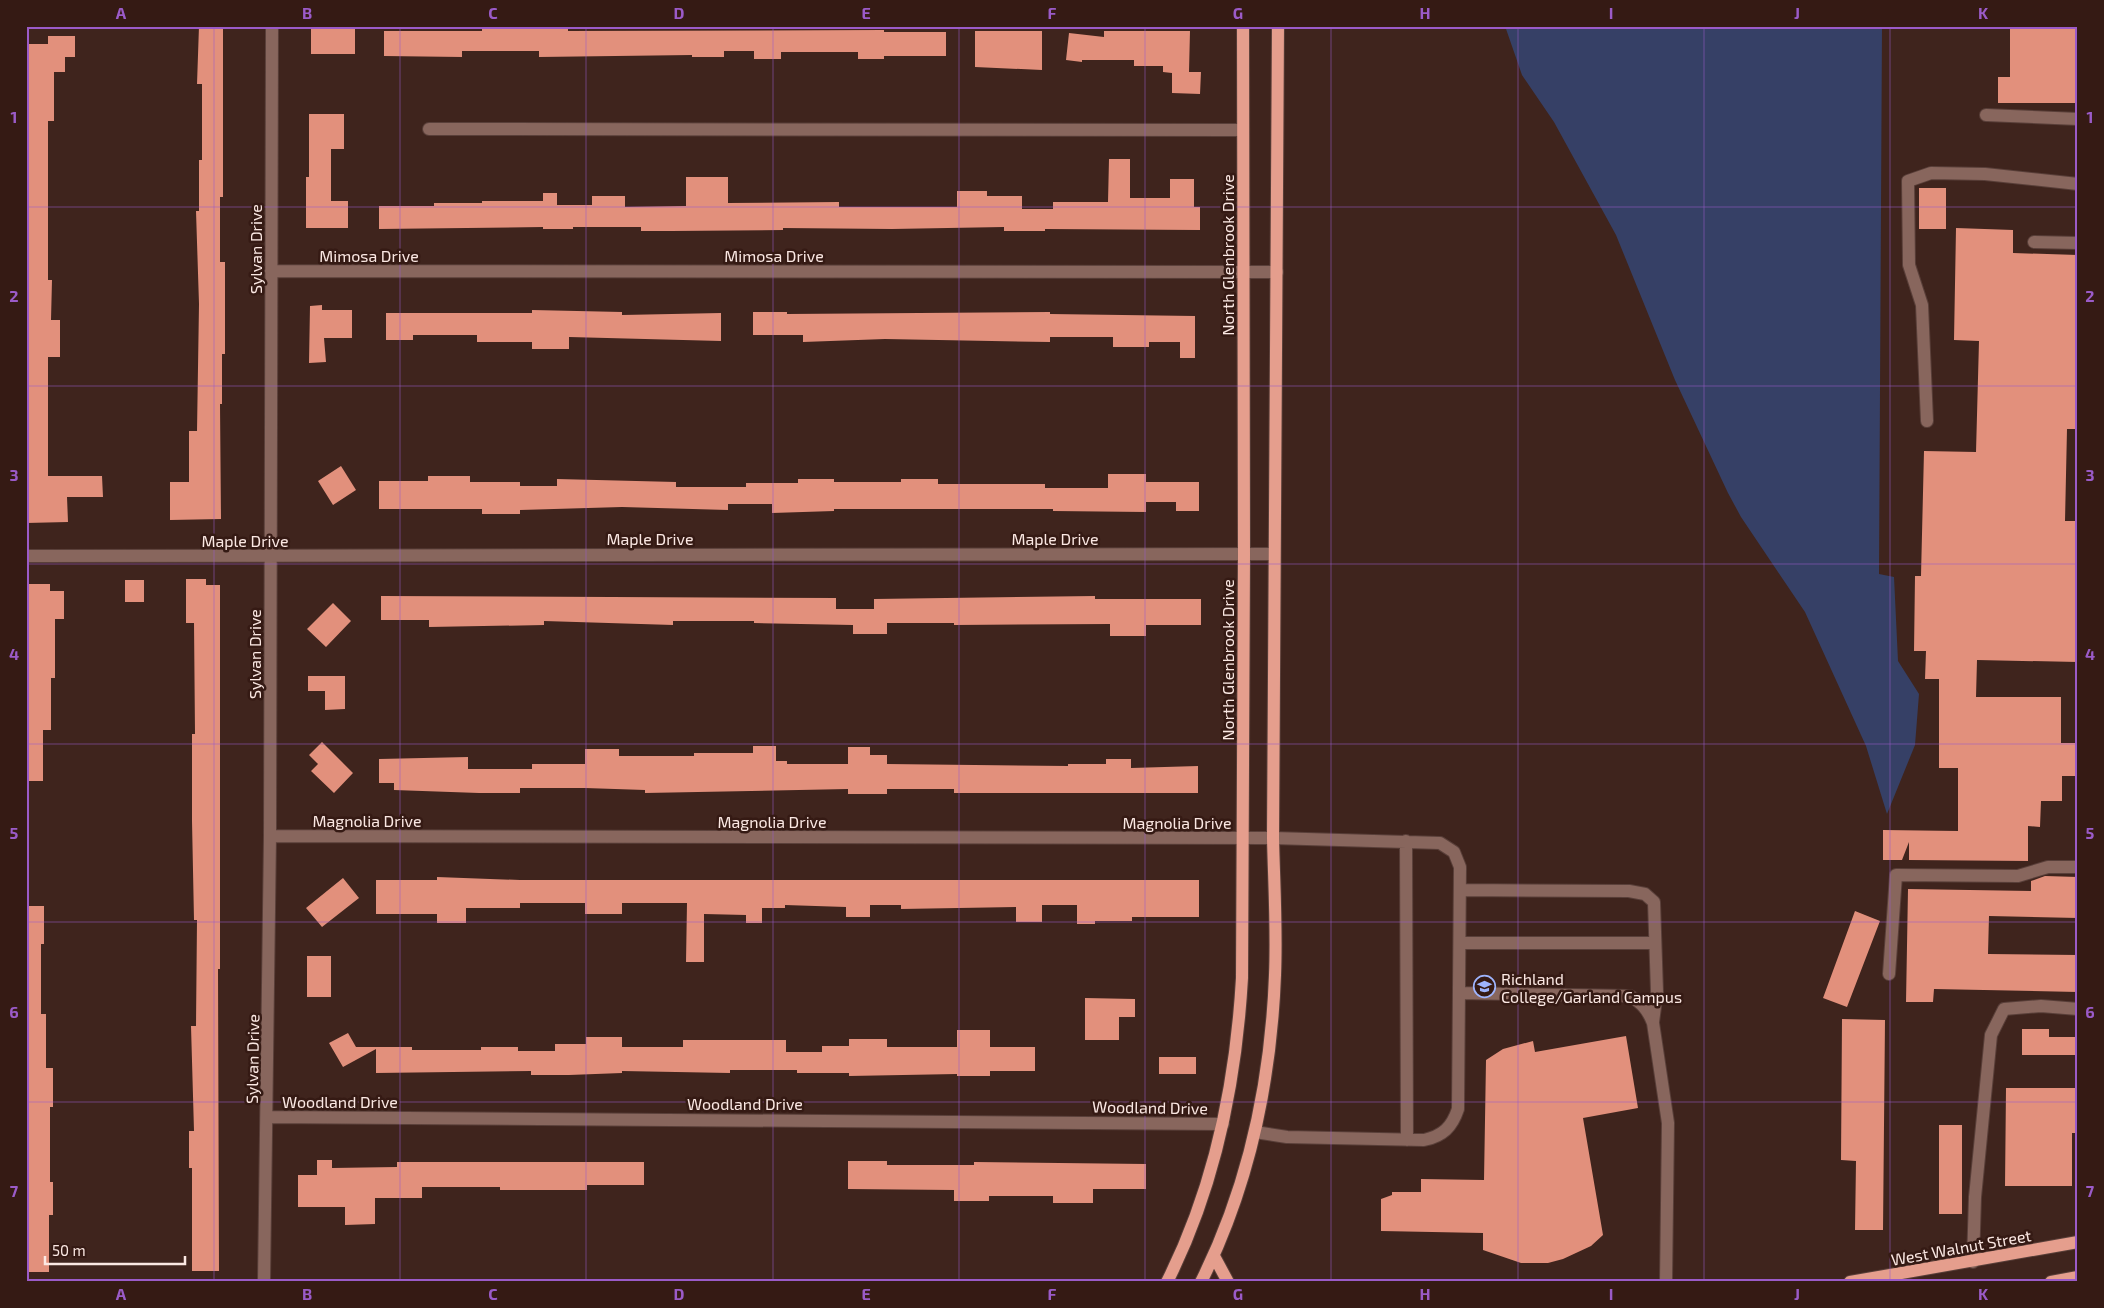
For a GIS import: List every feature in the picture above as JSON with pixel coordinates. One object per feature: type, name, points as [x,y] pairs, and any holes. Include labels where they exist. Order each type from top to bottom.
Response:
[{"type":"main road","name":"North Glenbrook Drive","points":[[1166,1282],[1213,1166],[1235,1068],[1242,978],[1244,554],[1243,26]]},
{"type":"main road","points":[[1201,1282],[1214,1256],[1239,1192],[1255,1132],[1268,1064],[1272,1022],[1275,973],[1273,838],[1278,26]]},
{"type":"main road","name":"West Walnut Street","points":[[1850,1282],[1973,1262],[2078,1242]]},
{"type":"main road","points":[[1214,1256],[1228,1282]]},
{"type":"main road","points":[[2051,1282],[2078,1276]]},
{"type":"street","name":"Sylvan Drive","points":[[264,1282],[270,836],[272,26]]},
{"type":"street","points":[[1986,115],[2078,119]]},
{"type":"street","points":[[429,129],[1243,130]]},
{"type":"street","points":[[1927,421],[1922,305],[1909,265],[1908,181],[1931,173],[1976,174],[2078,184]]},
{"type":"street","points":[[2034,242],[2078,242]]},
{"type":"street","name":"Mimosa Drive","points":[[271,271],[1277,272]]},
{"type":"street","name":"Maple Drive","points":[[26,556],[1274,554]]},
{"type":"street","name":"Magnolia Drive","points":[[270,836],[1273,838],[1406,840],[1440,843],[1448,846],[1458,859],[1460,890],[1458,1109],[1454,1121],[1447,1131],[1436,1138],[1407,1140],[1287,1137],[1255,1132]]},
{"type":"street","points":[[1406,840],[1407,1140]]},
{"type":"street","points":[[1889,974],[1896,876],[2018,876],[2048,867],[2078,867]]},
{"type":"street","points":[[1460,890],[1630,891],[1645,894],[1654,902],[1657,992],[1653,1023]]},
{"type":"street","points":[[1460,943],[1656,943]]},
{"type":"street","points":[[1459,993],[1630,996],[1641,1002],[1653,1023],[1668,1122],[1666,1282]]},
{"type":"street","points":[[1973,1262],[1975,1197],[1991,1035],[2004,1009],[2041,1006],[2078,1009]]},
{"type":"street","name":"Woodland Drive","points":[[267,1117],[1223,1124]]},
{"type":"shaded area","points":[[1505,26],[1882,26],[1879,574],[1894,577],[1898,661],[1919,694],[1915,745],[1887,814],[1866,746],[1805,612],[1741,517],[1728,493],[1675,380],[1616,235],[1554,122],[1522,75]]},
{"type":"building","points":[[199,26],[223,26],[223,197],[220,197],[220,262],[225,262],[225,354],[222,354],[222,404],[220,404],[221,519],[170,520],[170,482],[189,482],[189,431],[197,431],[199,304],[196,211],[199,211],[199,160],[202,160],[202,84],[197,84]]},
{"type":"building","points":[[311,26],[355,26],[355,54],[311,54]]},
{"type":"building","points":[[2010,26],[2078,26],[2078,103],[1998,103],[1998,77],[2010,77]]},
{"type":"building","points":[[482,29],[568,29],[568,31],[884,30],[884,32],[946,32],[946,56],[884,56],[884,59],[858,59],[858,52],[781,52],[781,59],[754,59],[754,51],[724,51],[724,57],[692,57],[692,55],[539,57],[539,51],[462,51],[462,57],[384,56],[384,31],[482,31]]},
{"type":"building","points":[[975,31],[1042,31],[1042,70],[975,67]]},
{"type":"building","points":[[1104,31],[1190,31],[1189,72],[1201,72],[1200,94],[1172,93],[1172,73],[1163,72],[1163,66],[1134,66],[1134,60],[1082,60],[1082,62],[1066,60],[1069,33],[1104,37]]},
{"type":"building","points":[[48,36],[75,36],[75,57],[65,57],[65,72],[54,72],[54,121],[48,121],[48,280],[52,280],[51,320],[60,320],[60,357],[48,357],[48,476],[102,476],[103,497],[67,497],[68,522],[26,523],[26,433],[29,433],[29,310],[26,310],[27,44],[48,44]]},
{"type":"building","points":[[309,114],[344,114],[344,149],[331,149],[331,201],[348,201],[348,228],[306,228],[306,177],[309,177]]},
{"type":"building","points":[[1109,159],[1130,159],[1130,198],[1170,198],[1170,179],[1194,179],[1194,207],[1200,207],[1200,230],[1045,229],[1045,231],[1004,231],[1004,227],[783,228],[783,230],[671,231],[641,231],[641,227],[379,229],[379,206],[434,206],[434,203],[482,203],[482,201],[543,201],[543,193],[557,193],[557,205],[592,205],[592,196],[625,196],[625,207],[686,206],[686,177],[728,177],[728,203],[839,202],[839,207],[957,207],[957,191],[987,191],[987,196],[1022,196],[1022,209],[1053,209],[1053,202],[1108,202]]},
{"type":"building","points":[[1919,188],[1946,188],[1946,229],[1919,229]]},
{"type":"building","points":[[1956,228],[2013,230],[2013,253],[2078,255],[2078,429],[2067,429],[2065,521],[2078,521],[2078,662],[1977,660],[1976,697],[2061,697],[2061,743],[2075,743],[2075,776],[2062,776],[2062,801],[2041,801],[2040,827],[2028,826],[2028,861],[1909,860],[1909,842],[1902,860],[1883,860],[1883,830],[1958,831],[1958,768],[1939,768],[1939,679],[1925,679],[1926,651],[1914,651],[1915,576],[1921,576],[1924,451],[1976,452],[1979,341],[1954,340]]},
{"type":"building","points":[[322,305],[322,310],[352,310],[352,338],[324,338],[326,362],[309,363],[310,306]]},
{"type":"building","points":[[532,310],[622,312],[622,315],[721,313],[721,341],[569,337],[569,349],[532,349],[532,342],[477,342],[477,335],[413,335],[413,340],[386,340],[386,313],[532,313]]},
{"type":"building","points":[[753,312],[787,312],[787,314],[1050,312],[1050,314],[1195,316],[1195,358],[1180,358],[1180,342],[1149,342],[1149,347],[1113,347],[1113,337],[1050,337],[1050,342],[885,339],[803,342],[803,335],[753,335]]},
{"type":"building","points":[[341,466],[356,490],[333,505],[318,481]]},
{"type":"building","points":[[1108,474],[1146,474],[1146,482],[1199,482],[1199,511],[1176,511],[1176,502],[1146,502],[1146,512],[1053,511],[1053,509],[834,509],[834,511],[772,513],[772,504],[728,504],[728,510],[622,507],[520,510],[520,514],[482,514],[482,509],[379,509],[379,481],[428,481],[428,476],[470,476],[470,482],[520,482],[520,486],[557,486],[557,479],[676,482],[676,487],[746,487],[746,483],[798,483],[798,479],[834,479],[834,482],[901,482],[901,479],[938,479],[938,484],[1045,484],[1045,488],[1108,488]]},
{"type":"building","points":[[186,579],[206,579],[206,585],[220,585],[219,1271],[192,1271],[192,1168],[189,1168],[189,1131],[194,1131],[191,1026],[196,1026],[197,920],[194,920],[192,821],[192,734],[195,734],[194,623],[186,623]]},
{"type":"building","points":[[125,580],[144,580],[144,602],[125,602]]},
{"type":"building","points":[[26,584],[50,584],[50,591],[64,591],[64,619],[55,619],[55,678],[51,678],[51,730],[43,730],[43,781],[26,781]]},
{"type":"building","points":[[381,596],[836,598],[836,609],[874,609],[874,599],[1095,596],[1095,599],[1201,599],[1201,625],[1146,625],[1146,636],[1110,636],[1110,624],[954,625],[954,623],[887,623],[887,634],[853,634],[853,625],[754,623],[754,621],[673,621],[673,625],[544,621],[544,625],[429,627],[429,620],[381,620]]},
{"type":"building","points":[[333,603],[351,621],[326,647],[307,629]]},
{"type":"building","points":[[308,676],[345,676],[345,709],[325,710],[325,691],[308,691]]},
{"type":"building","points":[[322,742],[353,773],[334,793],[311,771],[318,764],[309,755]]},
{"type":"building","points":[[753,746],[776,746],[776,761],[787,761],[787,764],[848,764],[848,747],[870,747],[870,755],[887,755],[887,764],[1068,766],[1068,764],[1106,764],[1106,759],[1131,759],[1131,768],[1198,766],[1198,793],[954,793],[954,789],[887,789],[887,794],[848,794],[848,789],[645,793],[645,790],[520,788],[520,793],[479,793],[394,790],[394,783],[379,783],[379,759],[468,757],[468,769],[532,769],[532,764],[585,764],[585,749],[619,749],[619,756],[694,756],[694,753],[753,753]]},
{"type":"building","points":[[2045,876],[2078,877],[2078,918],[1989,916],[1988,954],[2078,955],[2078,992],[1934,989],[1933,1002],[1906,1002],[1908,889],[2031,891],[2031,881]]},
{"type":"building","points":[[437,877],[520,880],[1199,880],[1199,917],[1132,917],[1132,921],[1095,921],[1095,924],[1077,924],[1077,905],[1042,905],[1042,922],[1016,922],[1016,907],[901,909],[901,905],[870,905],[870,917],[846,917],[846,907],[785,905],[785,908],[762,908],[762,923],[746,923],[746,915],[704,914],[704,962],[686,962],[687,903],[622,903],[622,914],[585,914],[585,903],[520,903],[520,908],[466,908],[466,923],[437,923],[437,914],[376,914],[376,880],[437,880]]},
{"type":"building","points":[[343,878],[359,898],[322,927],[306,908]]},
{"type":"building","points":[[26,906],[44,906],[44,944],[41,944],[41,1014],[46,1014],[46,1068],[53,1068],[53,1107],[50,1107],[50,1182],[53,1182],[53,1215],[49,1215],[49,1272],[26,1272]]},
{"type":"building","points":[[1855,911],[1880,921],[1847,1007],[1823,998]]},
{"type":"building","points":[[307,956],[331,956],[331,997],[307,997]]},
{"type":"building","points":[[1085,998],[1135,999],[1135,1017],[1119,1017],[1119,1040],[1085,1040]]},
{"type":"building","points":[[1842,1019],[1885,1020],[1883,1230],[1855,1230],[1856,1161],[1841,1160]]},
{"type":"building","points":[[2022,1029],[2049,1029],[2049,1037],[2078,1037],[2078,1055],[2022,1055]]},
{"type":"building","points":[[957,1030],[990,1030],[990,1047],[1035,1047],[1035,1071],[990,1071],[990,1076],[957,1076],[957,1074],[849,1076],[849,1073],[797,1073],[797,1070],[730,1070],[730,1073],[622,1071],[622,1073],[569,1075],[531,1075],[531,1071],[376,1073],[376,1049],[343,1067],[329,1043],[348,1033],[356,1047],[412,1047],[412,1050],[481,1050],[481,1047],[518,1047],[518,1051],[555,1051],[555,1044],[586,1044],[586,1037],[622,1037],[622,1047],[683,1047],[683,1040],[786,1040],[786,1052],[822,1052],[822,1046],[849,1046],[849,1039],[887,1039],[887,1047],[957,1047]]},
{"type":"building","points":[[1626,1036],[1638,1108],[1583,1118],[1603,1235],[1591,1246],[1563,1259],[1548,1263],[1521,1263],[1483,1250],[1483,1233],[1381,1231],[1381,1199],[1392,1195],[1392,1192],[1421,1192],[1421,1179],[1484,1180],[1486,1060],[1503,1049],[1533,1041],[1535,1052]]},
{"type":"building","points":[[1159,1057],[1196,1057],[1196,1074],[1159,1074]]},
{"type":"building","points":[[2006,1088],[2078,1088],[2078,1133],[2072,1133],[2072,1186],[2005,1186]]},
{"type":"building","points":[[1939,1125],[1962,1125],[1962,1214],[1939,1214]]},
{"type":"building","points":[[317,1160],[332,1160],[332,1168],[397,1167],[397,1162],[644,1162],[644,1185],[587,1185],[587,1190],[500,1190],[500,1187],[422,1187],[422,1198],[375,1198],[375,1224],[345,1225],[345,1207],[298,1207],[298,1175],[317,1175]]},
{"type":"building","points":[[848,1161],[887,1161],[887,1165],[974,1165],[974,1162],[1146,1164],[1146,1189],[1093,1189],[1093,1203],[1053,1203],[1053,1196],[989,1196],[989,1201],[954,1201],[954,1190],[848,1189]]},
{"type":"place","name":"Richland College/Garland Campus","points":[[1485,987]]}]
